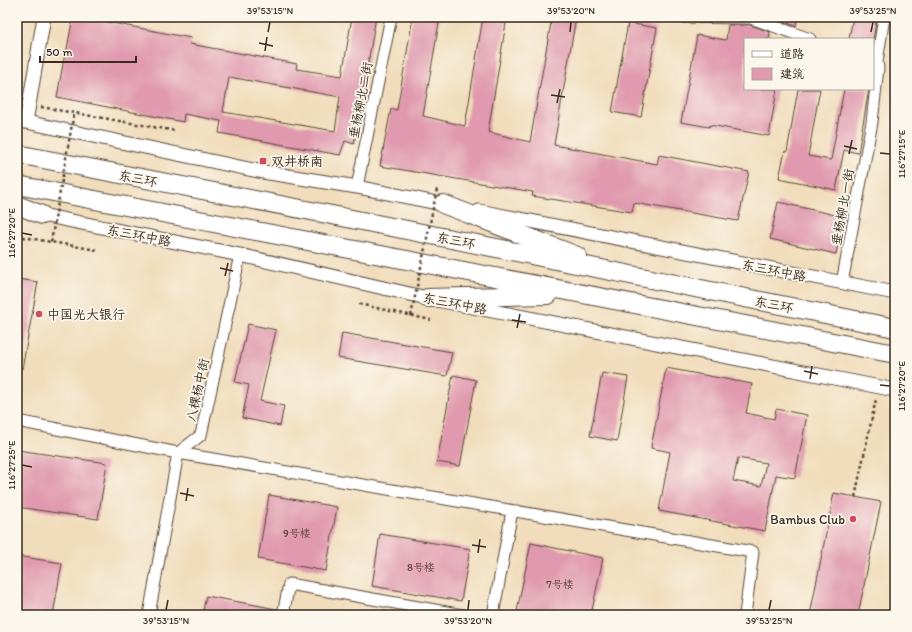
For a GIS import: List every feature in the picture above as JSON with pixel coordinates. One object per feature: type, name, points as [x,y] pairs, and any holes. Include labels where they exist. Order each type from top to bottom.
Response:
[{"type":"highway","name":"东三环","points":[[17,154],[337,216],[895,328]]},
{"type":"highway","name":"东三环","points":[[17,185],[895,354]]},
{"type":"highway","points":[[440,197],[624,274]]},
{"type":"highway","points":[[17,205],[42,215]]},
{"type":"highway","points":[[427,298],[582,294]]},
{"type":"street","points":[[22,121],[44,17]]},
{"type":"street","name":"垂杨柳北二街","points":[[357,187],[391,17]]},
{"type":"street","points":[[683,17],[750,18],[807,38]]},
{"type":"street","name":"垂杨柳北一街","points":[[842,283],[872,122],[878,68],[875,61],[884,17]]},
{"type":"street","name":"东三环中路","points":[[22,121],[263,172],[357,187],[440,197],[895,293]]},
{"type":"street","name":"东三环中路","points":[[17,213],[42,215],[240,255],[427,298],[895,390]]},
{"type":"street","name":"八棵杨中街","points":[[178,454],[201,436],[240,255]]},
{"type":"street","points":[[17,422],[178,454],[753,552],[745,615]]},
{"type":"street","points":[[149,615],[178,454]]},
{"type":"street","points":[[493,615],[512,511]]},
{"type":"street","points":[[283,615],[289,584],[463,615]]},
{"type":"path","points":[[43,108],[176,131]]},
{"type":"path","points":[[51,242],[74,113]]},
{"type":"path","points":[[411,316],[440,197]]},
{"type":"path","points":[[17,236],[97,250]]},
{"type":"path","points":[[359,304],[431,320]]},
{"type":"path","points":[[856,497],[879,386]]},
{"type":"building","points":[[73,17],[108,17],[107,22],[191,38],[190,44],[297,64],[296,69],[342,76],[352,17],[376,17],[354,144],[345,141],[340,155],[219,133],[221,121],[184,114],[183,122],[57,97],[65,53],[66,54]],"holes":[[[229,77],[340,97],[335,131],[223,112]]]},
{"type":"building","points":[[413,17],[440,17],[423,116],[465,126],[483,17],[507,17],[488,132],[530,142],[552,17],[576,17],[554,145],[657,164],[659,155],[749,172],[738,221],[634,203],[632,212],[532,196],[533,192],[380,166],[391,109],[397,110]]},
{"type":"building","points":[[769,17],[798,17],[796,26]]},
{"type":"building","points":[[853,17],[877,17],[873,38],[849,38]]},
{"type":"building","points":[[628,23],[657,28],[641,117],[612,112]]},
{"type":"building","points":[[728,25],[750,25],[770,32],[769,38],[744,38],[744,90],[777,90],[769,136],[710,125],[709,127],[681,122],[697,35],[726,40]]},
{"type":"building","points":[[798,90],[820,90],[808,156],[831,160],[844,90],[869,90],[858,153],[844,150],[836,190],[779,178],[785,151],[787,152]]},
{"type":"building","points":[[778,202],[844,217],[836,254],[770,239]]},
{"type":"building","points":[[17,279],[38,282],[22,369],[17,368]]},
{"type":"building","points":[[248,324],[276,330],[260,401],[284,406],[280,426],[242,418],[249,385],[235,382]]},
{"type":"building","points":[[342,333],[452,352],[447,376],[338,358]]},
{"type":"building","points":[[666,368],[752,384],[746,413],[774,419],[776,409],[807,415],[795,478],[776,475],[765,531],[659,511],[670,452],[651,448]],"holes":[[[738,458],[766,463],[761,486],[733,481]]]},
{"type":"building","points":[[602,373],[628,377],[617,441],[590,436]]},
{"type":"building","points":[[453,375],[476,380],[460,466],[437,462]]},
{"type":"building","points":[[17,450],[107,463],[98,519],[17,507]]},
{"type":"building","points":[[834,493],[881,502],[858,615],[810,615]]},
{"type":"building","points":[[269,495],[337,507],[326,571],[258,559]]},
{"type":"building","points":[[380,534],[470,549],[461,601],[372,586]]},
{"type":"building","points":[[531,543],[603,558],[591,615],[538,615],[517,611]]},
{"type":"building","points":[[17,556],[62,563],[53,615],[17,615]]},
{"type":"building","points":[[206,596],[277,609],[276,615],[202,615]]},
{"type":"place","name":"双井桥南","points":[[263,161]]},
{"type":"place","name":"中国光大银行","points":[[39,314]]},
{"type":"place","name":"Bambus Club","points":[[853,519]]}]
